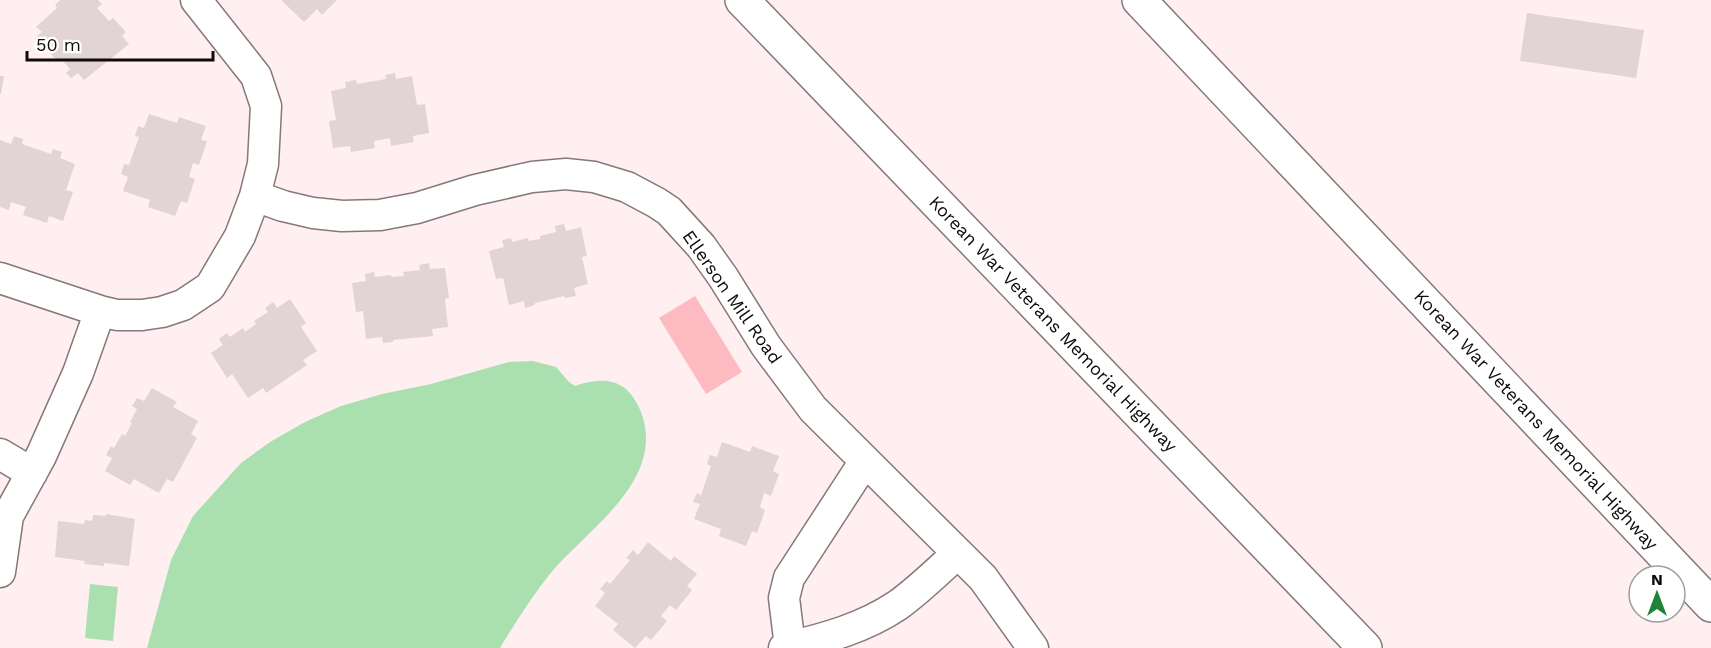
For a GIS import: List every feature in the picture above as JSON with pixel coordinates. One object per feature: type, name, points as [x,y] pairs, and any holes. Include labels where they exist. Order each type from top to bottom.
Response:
[{"type":"highway","name":"Korean War Veterans Memorial Highway","points":[[742,0],[1365,648]]},
{"type":"highway","name":"Korean War Veterans Memorial Highway","points":[[1139,0],[1711,605]]},
{"type":"street","points":[[0,278],[117,315],[162,312],[183,305],[210,287],[240,236],[255,196],[263,164],[266,106],[256,76],[196,0]]},
{"type":"street","name":"Ellerson Mill Road","points":[[255,196],[283,207],[313,213],[342,216],[380,215],[417,208],[475,189],[532,177],[566,174],[594,177],[627,188],[657,203],[669,211],[700,246],[723,277],[766,346],[813,409],[983,578],[1033,648]]},
{"type":"street","points":[[0,572],[4,518],[32,473],[78,373],[100,311]]},
{"type":"street","points":[[0,454],[32,473]]},
{"type":"street","points":[[865,461],[789,578],[784,598],[787,647],[838,634],[868,622],[898,605],[958,553]]},
{"type":"shaded area","points":[[695,296],[742,372],[706,394],[659,318]]},
{"type":"shaded area","points":[[533,361],[556,367],[575,386],[589,382],[609,381],[627,390],[642,413],[646,445],[640,467],[630,487],[598,525],[549,575],[500,648],[147,648],[171,560],[193,516],[241,463],[270,442],[305,422],[341,406],[509,362]]},
{"type":"shaded area","points":[[90,584],[118,587],[113,641],[85,638]]},
{"type":"building","points":[[60,0],[98,0],[102,4],[97,8],[109,21],[113,18],[126,32],[122,36],[129,44],[84,80],[78,73],[71,78],[66,73],[70,69],[61,59],[58,62],[51,54],[54,51],[44,40],[40,44],[35,38],[42,32],[36,27],[57,8],[55,5]]},
{"type":"building","points":[[281,0],[337,0],[322,15],[317,9],[304,22]]},
{"type":"building","points":[[1527,13],[1644,30],[1636,78],[1520,61]]},
{"type":"building","points":[[395,73],[396,79],[412,76],[417,105],[425,104],[429,133],[413,136],[414,142],[391,146],[390,138],[374,141],[375,148],[351,152],[350,146],[333,148],[329,121],[336,120],[331,91],[346,88],[345,82],[356,80],[357,84],[386,79],[385,75]]},
{"type":"building","points":[[0,76],[4,76],[1,94],[0,94]]},
{"type":"building","points":[[149,114],[177,123],[179,117],[206,126],[201,140],[207,141],[199,165],[193,163],[189,177],[195,179],[187,203],[181,201],[175,216],[148,207],[150,200],[123,191],[128,177],[121,174],[124,164],[129,165],[139,137],[135,136],[138,126],[144,128]]},
{"type":"building","points":[[14,136],[23,139],[22,144],[51,154],[53,149],[62,152],[60,158],[75,164],[66,190],[73,192],[63,221],[49,216],[47,223],[23,215],[26,207],[11,202],[9,210],[0,207],[0,140],[11,144]]},
{"type":"building","points":[[564,224],[566,231],[581,227],[587,256],[582,257],[588,284],[574,288],[576,296],[565,298],[564,296],[535,303],[525,308],[524,301],[509,305],[503,278],[496,279],[489,251],[504,247],[502,240],[511,238],[512,242],[528,238],[529,241],[540,239],[540,236],[556,232],[555,226]]},
{"type":"building","points":[[429,263],[430,269],[445,268],[449,298],[445,299],[448,327],[432,329],[433,336],[393,340],[393,342],[383,343],[382,337],[366,339],[363,311],[356,312],[352,283],[366,281],[365,274],[374,272],[375,277],[404,276],[403,272],[420,270],[419,265]]},
{"type":"building","points":[[290,299],[306,323],[301,327],[317,351],[303,360],[307,365],[266,393],[263,388],[248,398],[232,374],[227,378],[211,353],[223,345],[219,339],[227,333],[230,337],[243,328],[245,332],[256,324],[254,321],[268,312],[265,308],[273,302],[277,308]]},
{"type":"building","points":[[152,388],[177,402],[173,407],[198,421],[191,434],[197,438],[173,482],[167,479],[159,493],[134,479],[130,485],[105,471],[112,458],[106,455],[111,446],[114,448],[122,434],[125,436],[132,423],[130,422],[137,409],[132,406],[137,398],[144,401]]},
{"type":"building","points":[[722,442],[750,452],[752,446],[779,456],[773,471],[779,474],[771,496],[764,493],[760,507],[765,510],[757,533],[752,531],[746,546],[719,536],[721,529],[694,519],[700,504],[693,502],[697,493],[701,495],[711,466],[707,464],[710,455],[717,457]]},
{"type":"building","points":[[106,514],[135,519],[129,566],[104,563],[104,566],[84,564],[85,561],[55,557],[58,521],[84,524],[85,520],[92,521],[93,515],[106,516]]},
{"type":"building","points":[[648,542],[671,561],[674,556],[697,574],[687,586],[692,590],[676,610],[670,605],[661,616],[667,621],[651,640],[646,636],[635,648],[613,630],[618,624],[595,606],[605,593],[600,589],[607,581],[610,584],[630,560],[626,558],[633,550],[638,555]]}]
